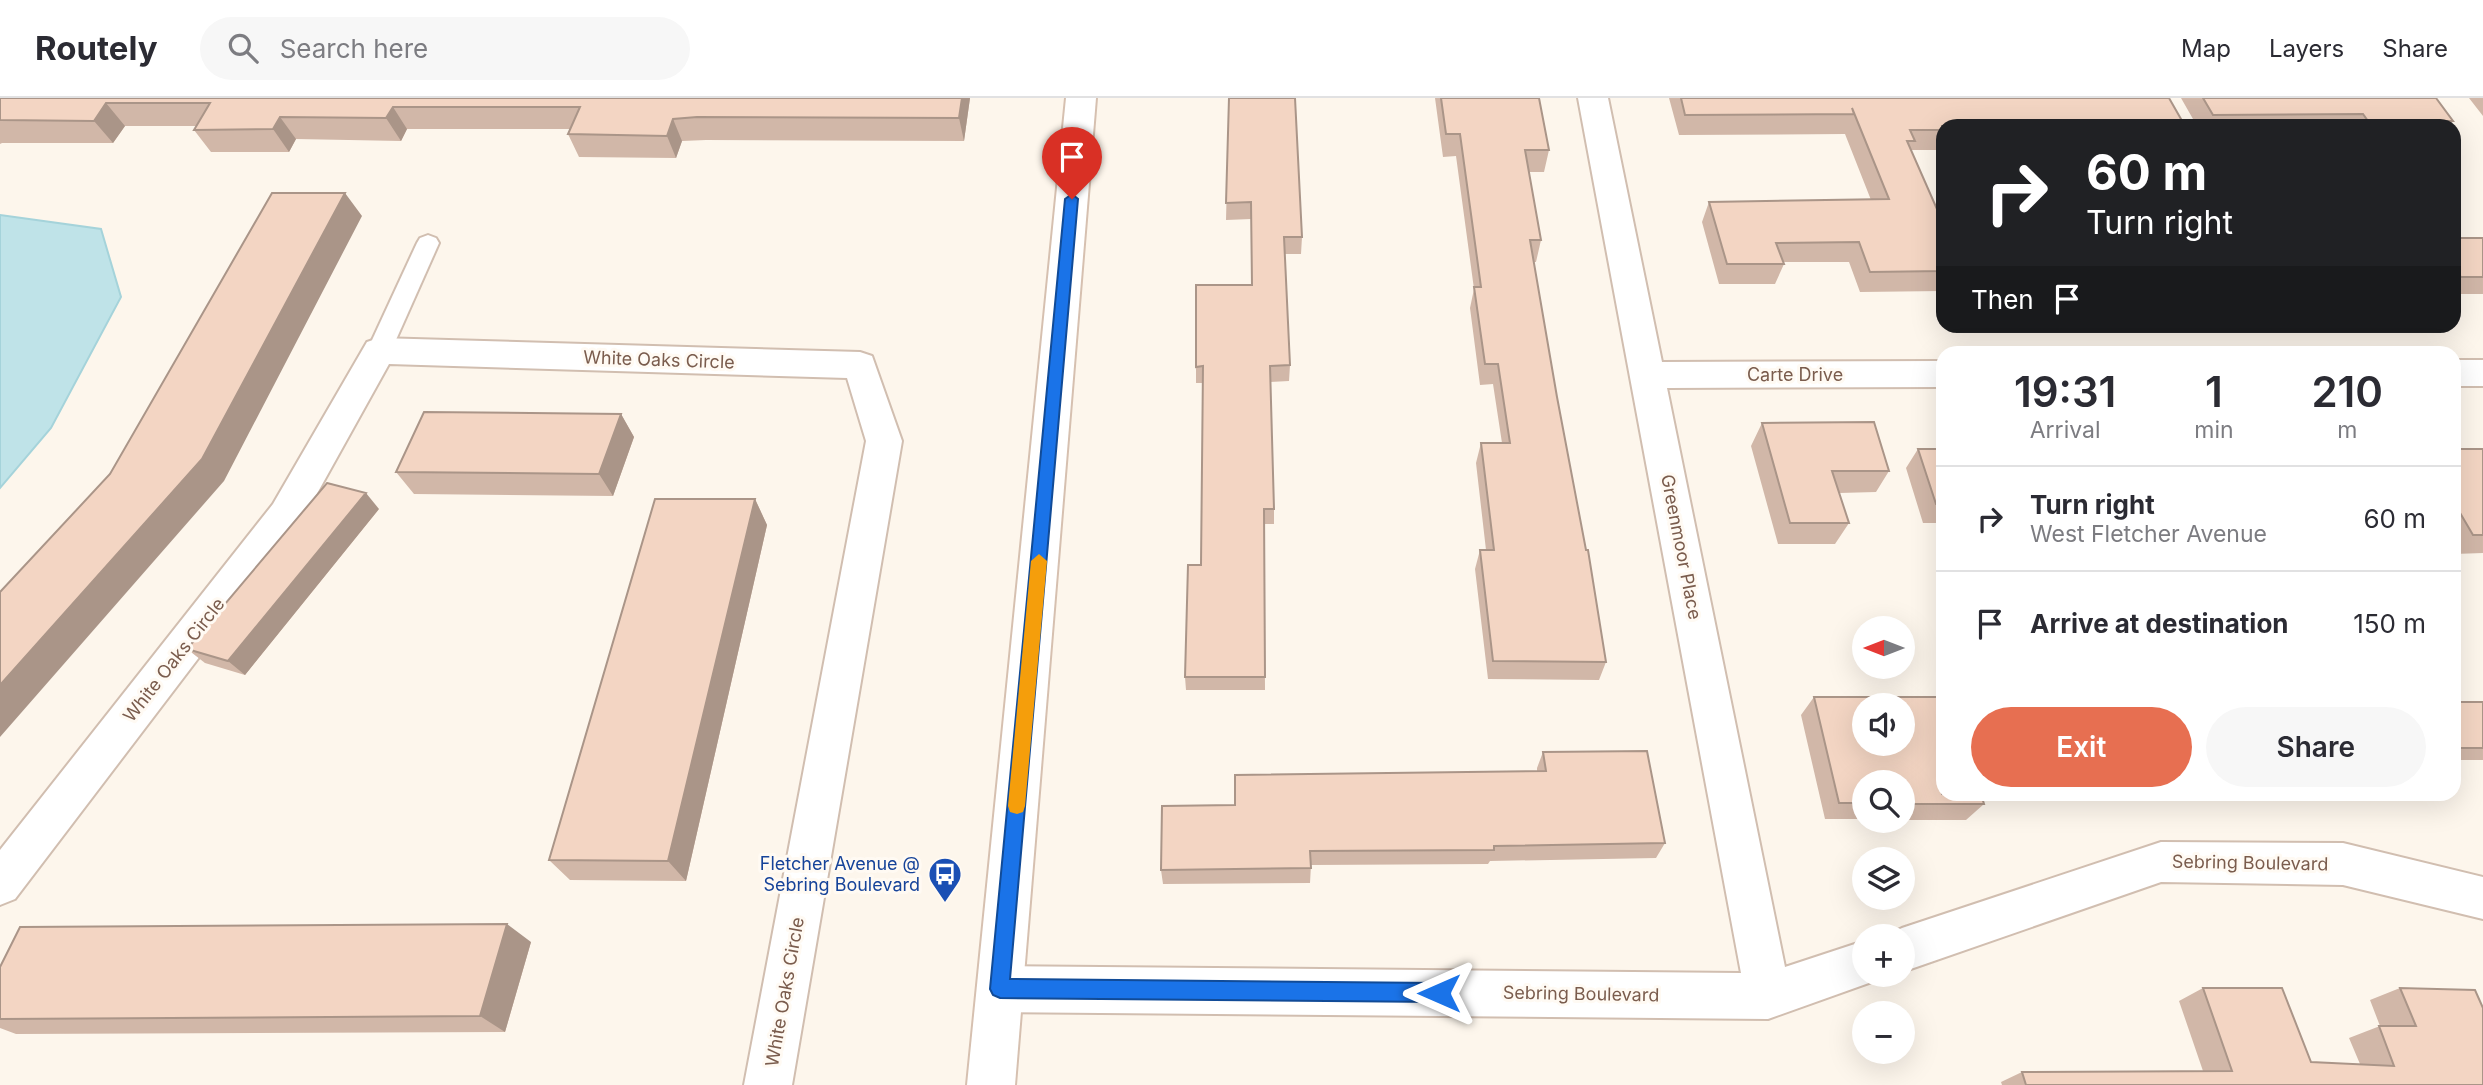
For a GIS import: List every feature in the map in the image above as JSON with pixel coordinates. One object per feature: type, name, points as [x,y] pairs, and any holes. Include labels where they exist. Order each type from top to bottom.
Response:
[{"type":"street","points":[[990,1085],[1081,98]]},
{"type":"street","name":"Greenmoor Place","points":[[1593,98],[1768,996]]},
{"type":"street","name":"White Oaks Circle","points":[[0,884],[286,515],[379,351],[860,365],[884,441],[768,1085]]},
{"type":"street","points":[[2461,373],[2483,373]]},
{"type":"street","name":"Carte Drive","points":[[1648,375],[1936,374]]},
{"type":"street","name":"Sebring Boulevard","points":[[1915,946],[2161,862],[2343,864],[2483,898]]},
{"type":"street","name":"Sebring Boulevard","points":[[1000,989],[1768,996],[1852,967]]},
{"type":"lane","points":[[379,351],[428,243]]},
{"type":"water","points":[[0,215],[101,229],[121,297],[51,428],[0,488]]},
{"type":"building","points":[[0,98],[962,98],[959,118],[697,117],[673,119],[667,136],[568,134],[580,107],[393,107],[386,118],[280,117],[273,129],[194,130],[210,103],[106,103],[94,121],[0,120]]},
{"type":"building","points":[[1229,98],[1295,98],[1302,237],[1284,237],[1290,365],[1270,366],[1274,509],[1264,509],[1265,677],[1185,677],[1188,565],[1201,565],[1203,366],[1196,367],[1196,285],[1252,285],[1251,202],[1226,203]]},
{"type":"building","points":[[1441,98],[1539,98],[1549,150],[1525,150],[1541,240],[1530,240],[1557,397],[1588,550],[1606,662],[1493,661],[1480,550],[1494,550],[1481,443],[1510,443],[1498,364],[1485,364],[1474,287],[1481,287],[1460,134],[1446,134]]},
{"type":"building","points":[[1681,98],[2169,98],[2181,119],[1936,119],[1936,130],[1910,130],[1915,141],[1907,141],[1936,207],[1936,271],[1870,272],[1859,242],[1776,243],[1784,264],[1727,264],[1709,202],[1889,199],[1852,108],[1854,114],[1685,115]]},
{"type":"building","points":[[2203,98],[2436,98],[2452,119],[2367,119],[2363,114],[2213,115]]},
{"type":"building","points":[[272,193],[345,193],[202,459],[0,685],[0,592],[110,474]]},
{"type":"building","points":[[2461,238],[2483,238],[2483,277],[2461,277]]},
{"type":"building","points":[[424,412],[621,414],[599,474],[396,472]]},
{"type":"building","points":[[1874,422],[1889,471],[1832,471],[1849,523],[1790,523],[1762,423]]},
{"type":"building","points":[[1918,449],[1936,449],[1936,504]]},
{"type":"building","points":[[2461,449],[2483,449],[2483,535],[2473,535],[2461,515]]},
{"type":"building","points":[[327,483],[366,493],[228,661],[187,649]]},
{"type":"building","points":[[655,499],[755,499],[668,861],[549,860]]},
{"type":"building","points":[[1814,697],[1852,697],[1852,756],[1915,756],[1915,697],[1936,697],[1936,801],[1983,801],[1984,804],[1915,804],[1915,770],[1852,770],[1852,803],[1839,803]]},
{"type":"building","points":[[2461,702],[2483,702],[2483,748],[2461,748]]},
{"type":"building","points":[[1647,751],[1665,843],[1494,846],[1494,850],[1310,851],[1311,868],[1161,870],[1162,806],[1235,805],[1235,775],[1546,771],[1543,752]]},
{"type":"building","points":[[507,924],[480,1016],[0,1019],[0,967],[20,927]]},
{"type":"building","points":[[2203,988],[2282,988],[2311,1062],[2394,1066],[2379,1026],[2416,1026],[2400,988],[2475,990],[2483,1008],[2483,1085],[2026,1085],[2022,1072],[2232,1071]]},
{"type":"slow traffic","points":[[1017,806],[1039,561]]},
{"type":"place","name":"Fletcher Avenue @ Sebring Boulevard","points":[[945,904]]},
{"type":"route","points":[[1072,199],[1000,989],[1439,993]]}]
